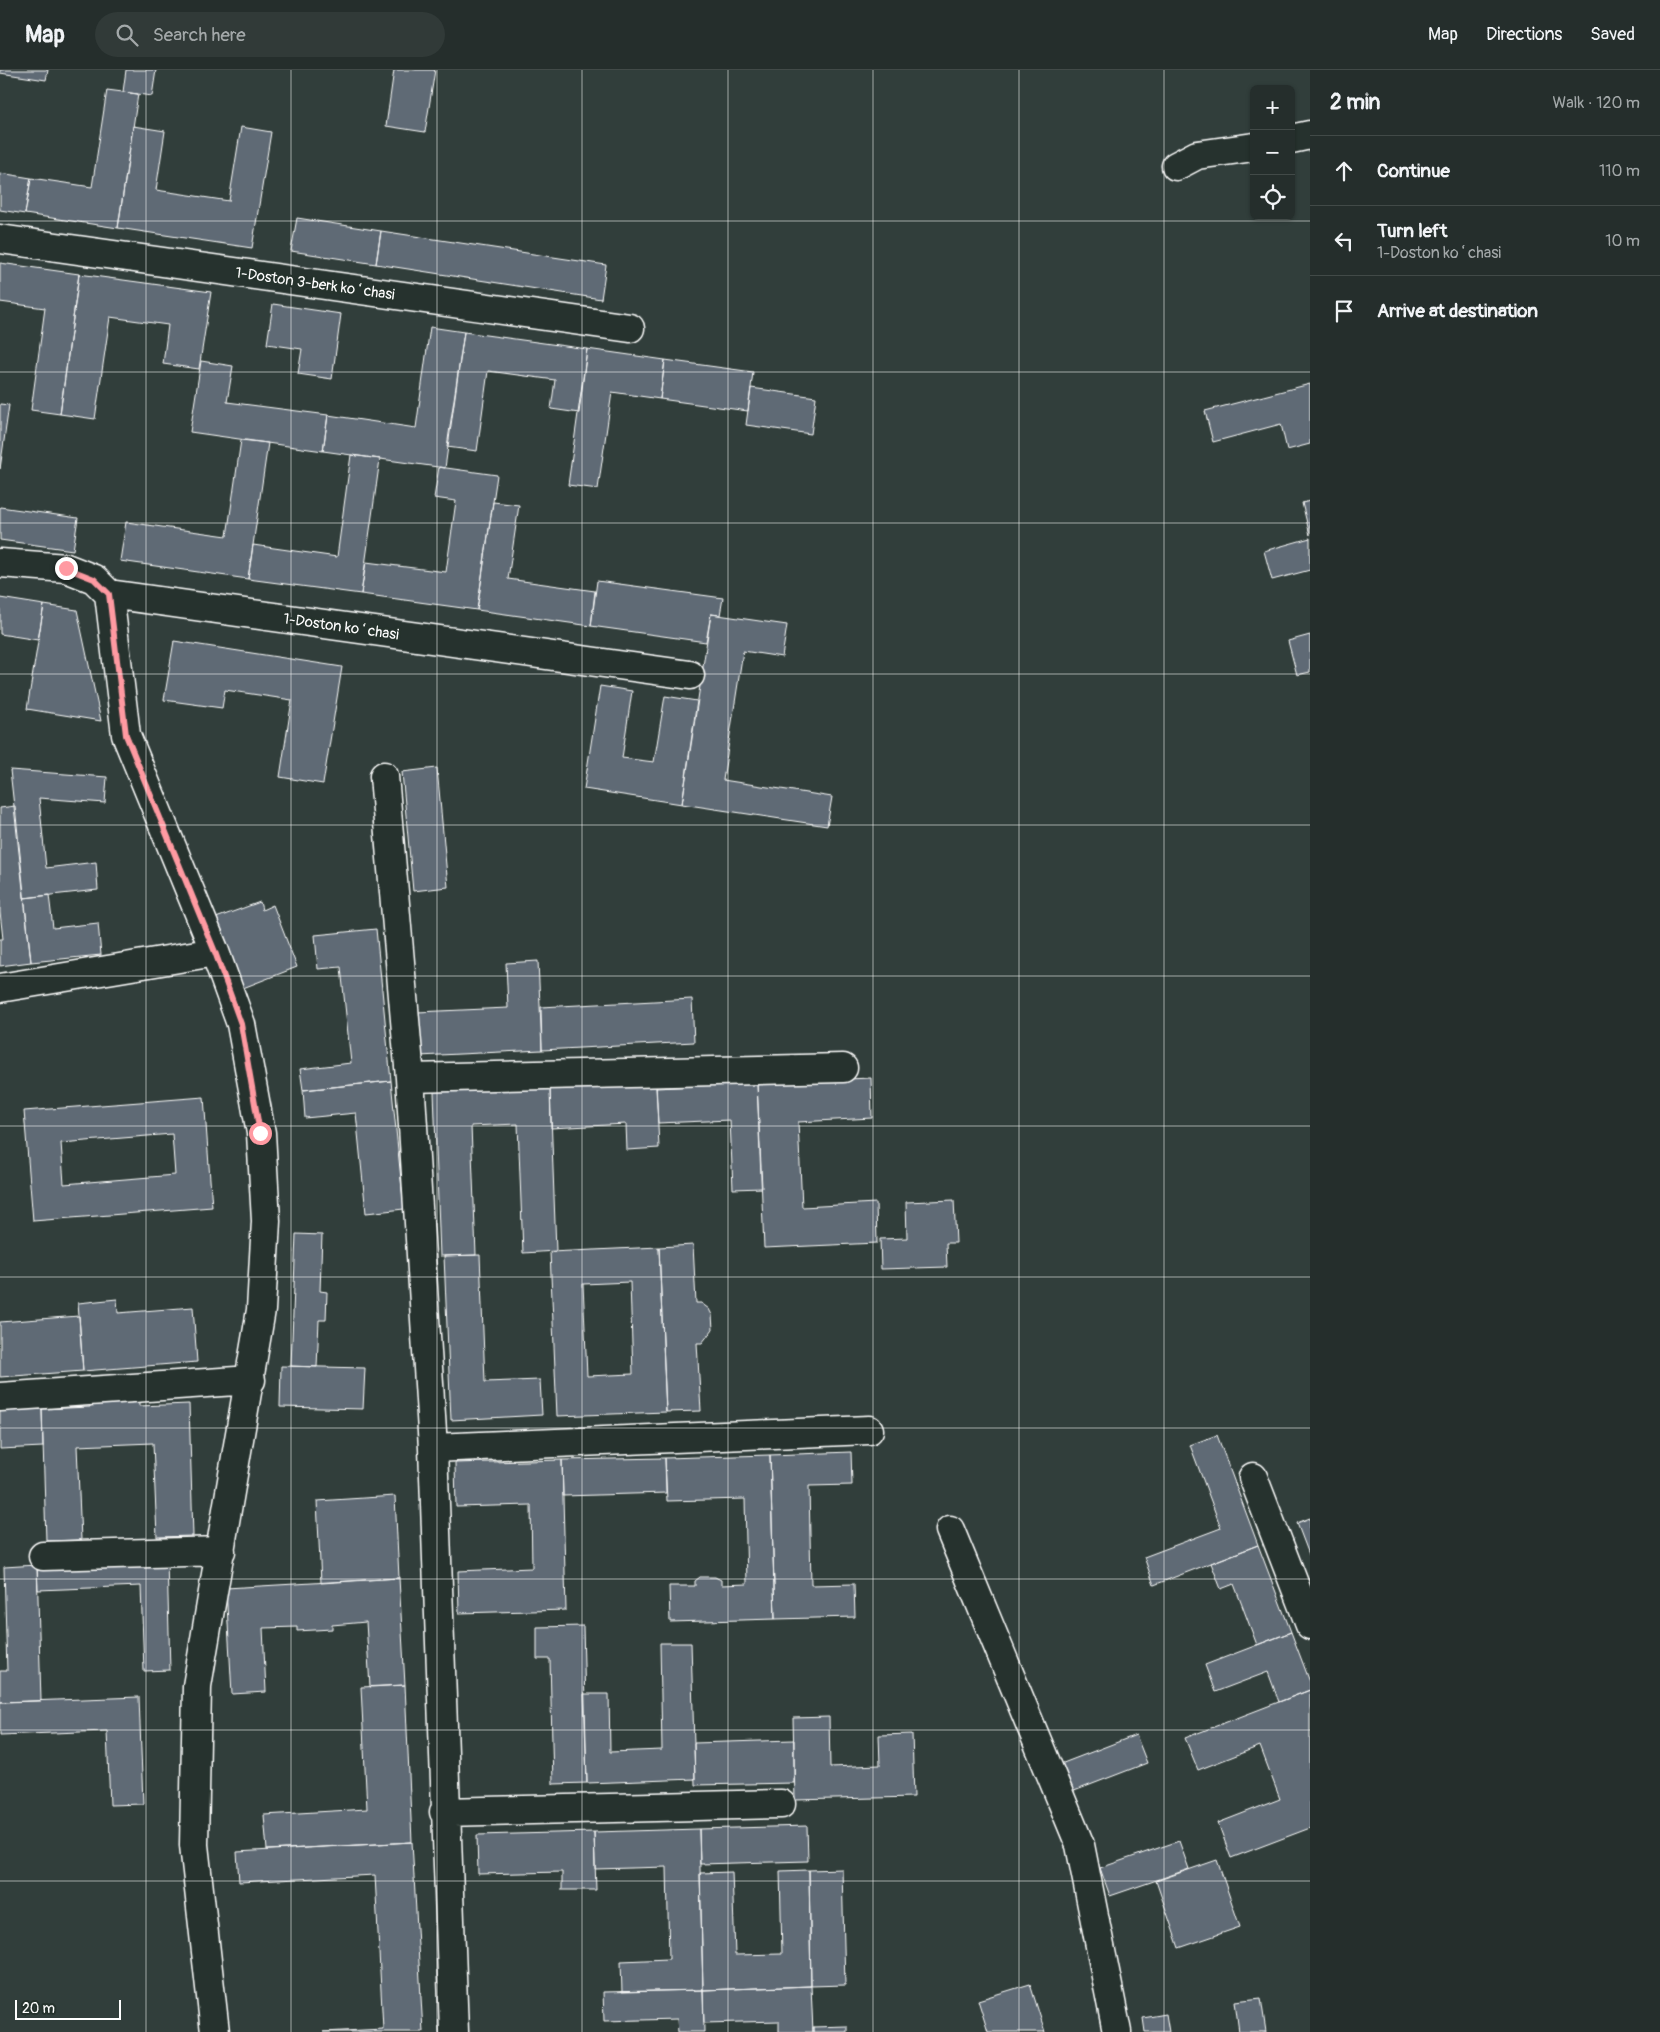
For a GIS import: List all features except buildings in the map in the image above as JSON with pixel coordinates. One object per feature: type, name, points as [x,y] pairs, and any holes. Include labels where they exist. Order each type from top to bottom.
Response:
[{"type":"street","points":[[1295,138],[1310,135]]},
{"type":"street","points":[[1176,166],[1197,155],[1250,148]]},
{"type":"street","name":"1-Doston 3-berk koʻchasi","points":[[0,239],[630,328]]},
{"type":"street","points":[[0,563],[66,568],[94,579],[109,594],[126,735],[215,952],[241,1024],[260,1133],[266,1221],[261,1310],[251,1380],[197,1686],[194,1845],[216,2032]]},
{"type":"street","name":"1-Doston koʻchasi","points":[[109,594],[690,675]]},
{"type":"street","points":[[384,776],[410,1078],[433,1448],[444,1812],[454,2032]]},
{"type":"street","points":[[0,988],[215,952]]},
{"type":"street","points":[[410,1078],[843,1068]]},
{"type":"street","points":[[0,1397],[251,1380]]},
{"type":"street","points":[[433,1448],[869,1430]]},
{"type":"street","points":[[1253,1477],[1310,1626]]},
{"type":"street","points":[[950,1530],[1080,1845],[1117,2032]]},
{"type":"street","points":[[43,1556],[221,1552]]},
{"type":"street","points":[[444,1812],[781,1804]]},
{"type":"route","points":[[66,568],[94,579],[109,594],[126,735],[215,952],[241,1024],[260,1133]]}]
